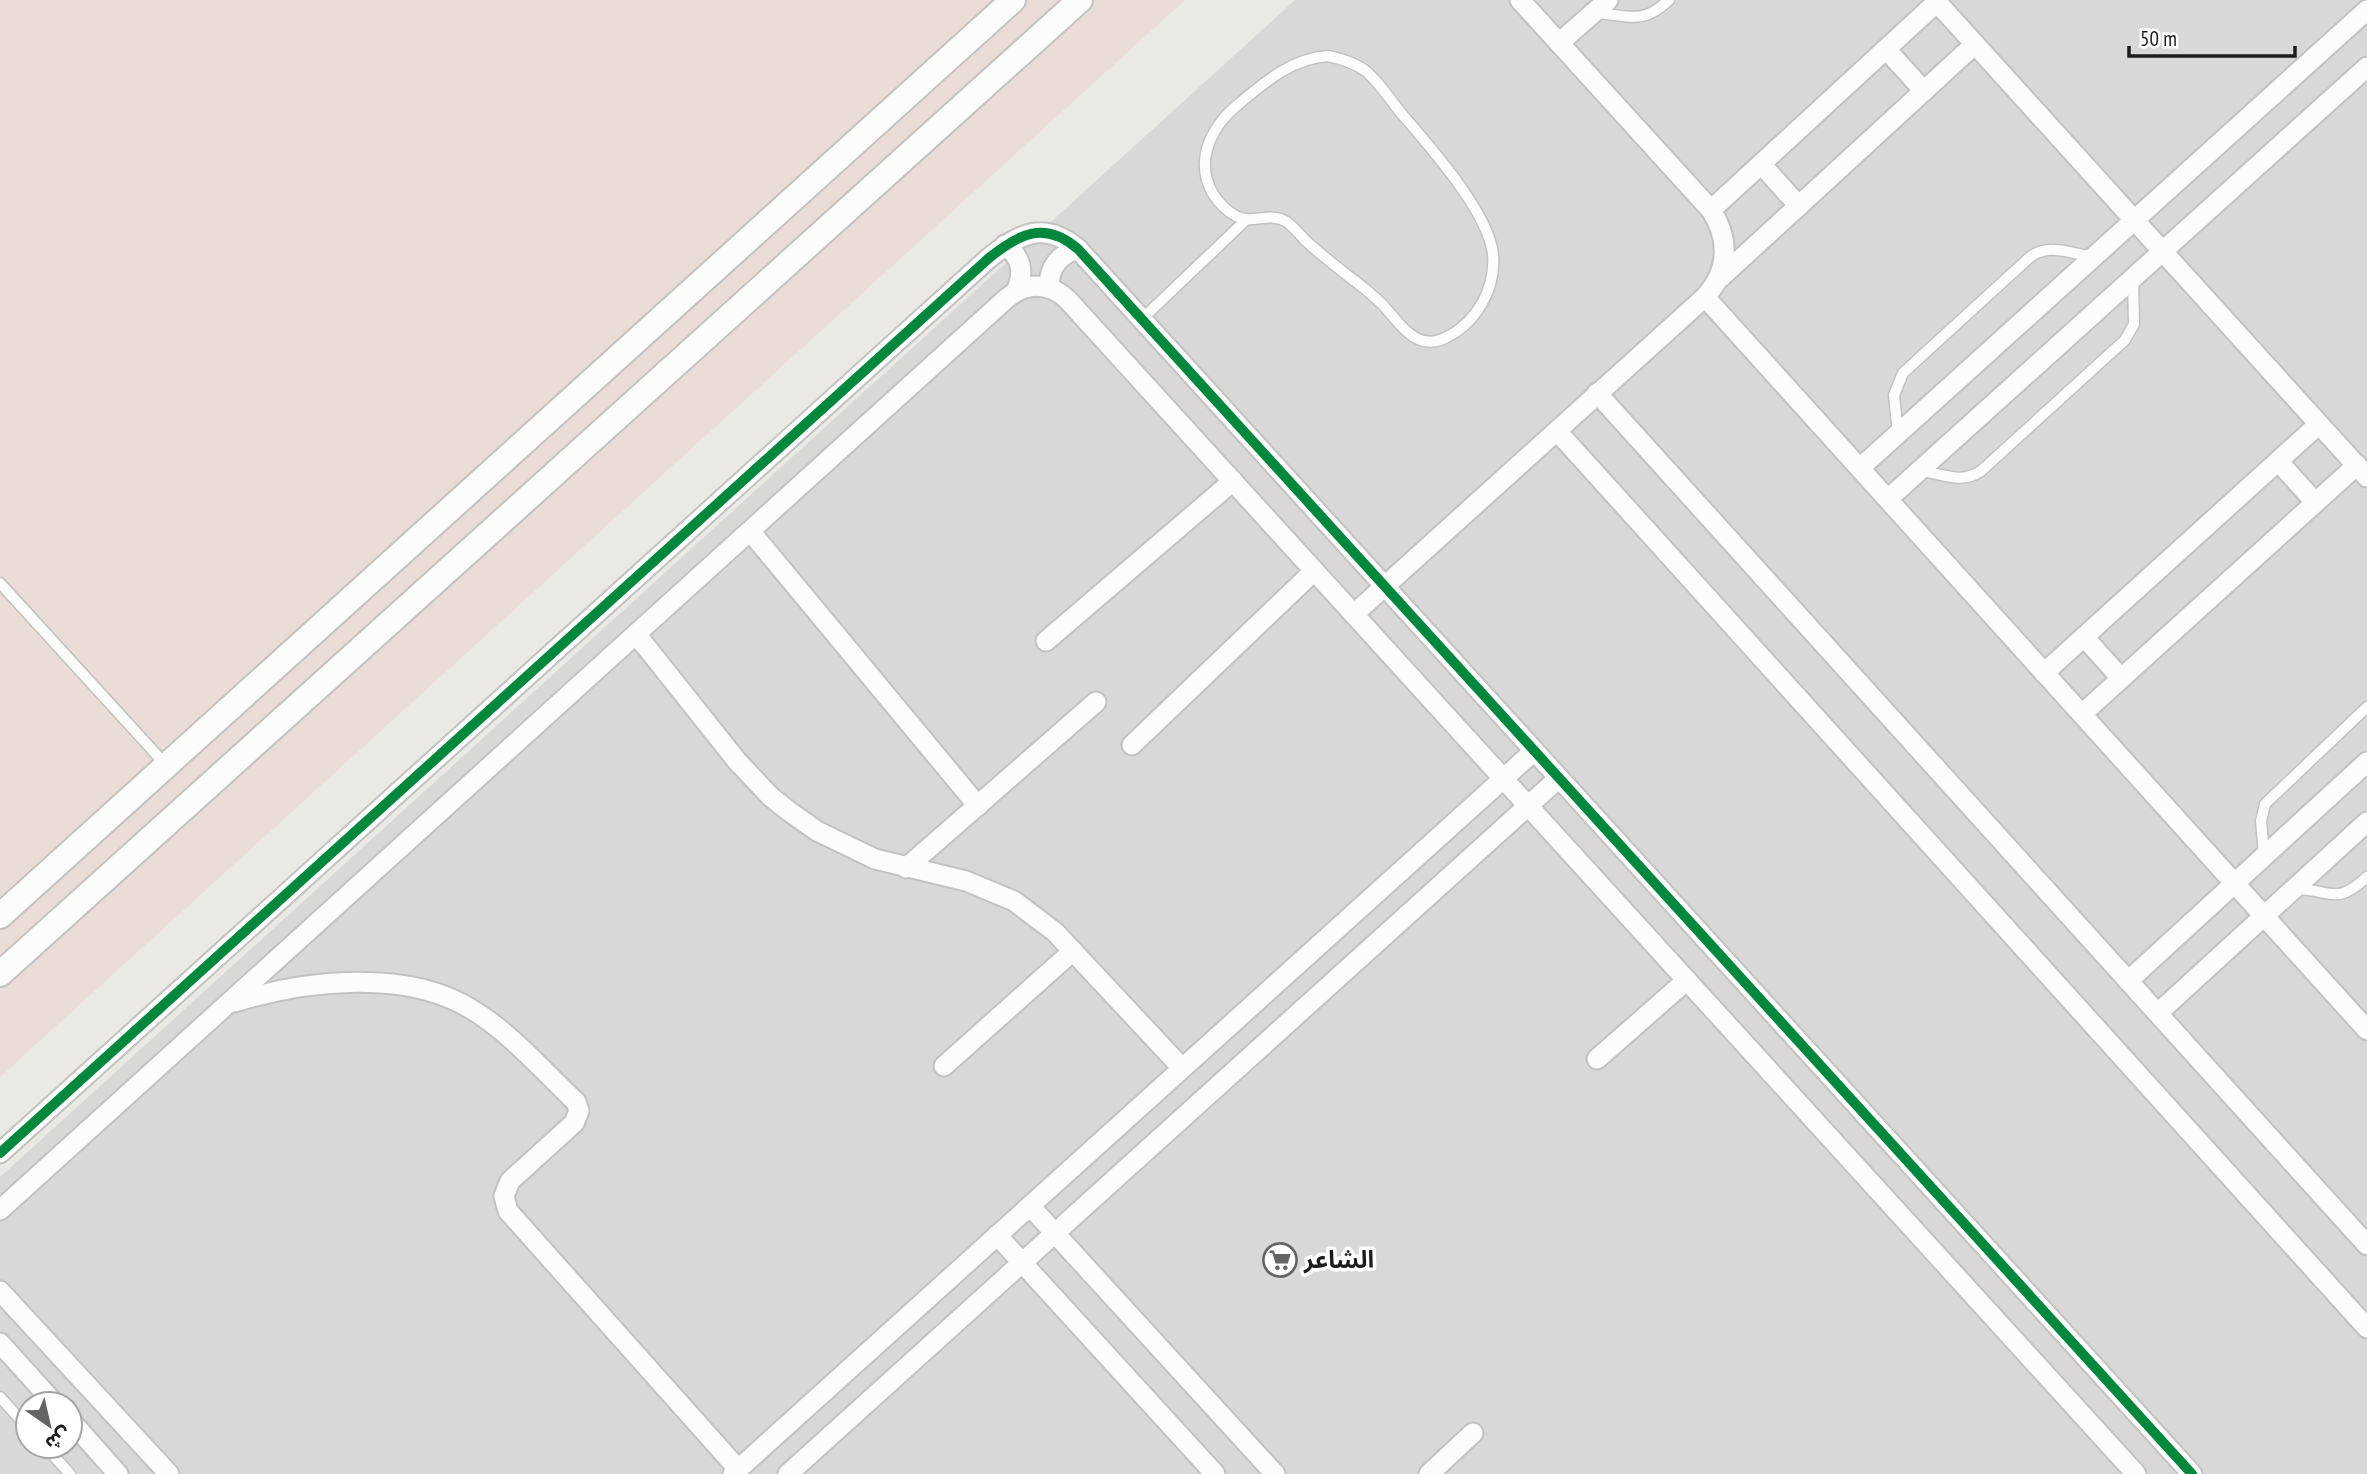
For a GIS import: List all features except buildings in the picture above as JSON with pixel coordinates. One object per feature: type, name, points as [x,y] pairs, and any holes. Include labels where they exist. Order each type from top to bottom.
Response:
[{"type":"street","points":[[0,916],[1013,0]]},
{"type":"street","points":[[0,974],[1080,0]]},
{"type":"street","points":[[1520,0],[1718,220],[1725,245],[1725,257],[1711,289]]},
{"type":"street","points":[[1711,210],[1936,1],[2362,471],[2315,502],[2082,714]]},
{"type":"street","points":[[1559,43],[1600,6]]},
{"type":"street","points":[[1860,468],[2367,10]]},
{"type":"street","points":[[1354,614],[1557,431],[1975,44]]},
{"type":"street","points":[[1886,49],[1924,91]]},
{"type":"street","points":[[1888,499],[2367,67]]},
{"type":"street","points":[[1761,164],[1799,206]]},
{"type":"street","points":[[0,1153],[1005,245],[1017,237],[1046,232],[1060,236],[1078,249],[2192,1474]]},
{"type":"street","points":[[1005,245],[1012,250],[1021,265],[1016,291]]},
{"type":"street","points":[[1049,287],[1049,278],[1056,262],[1069,251],[1078,249]]},
{"type":"street","points":[[0,1210],[1016,291],[1038,285],[1049,287],[1068,299],[2136,1474]]},
{"type":"street","points":[[1711,289],[1860,468],[2367,1030]]},
{"type":"street","points":[[1597,393],[2367,1245]]},
{"type":"street","points":[[2044,673],[2319,424]]},
{"type":"street","points":[[1557,431],[2367,1328]]},
{"type":"street","points":[[2278,461],[2315,502]]},
{"type":"street","points":[[1046,641],[1233,481]]},
{"type":"street","points":[[750,531],[978,806]]},
{"type":"street","points":[[1132,745],[1314,571]]},
{"type":"street","points":[[636,634],[737,761],[771,797],[817,831],[845,846],[906,868],[967,881],[991,890],[1035,915],[1073,951],[1182,1068]]},
{"type":"street","points":[[2084,637],[2121,678]]},
{"type":"street","points":[[906,868],[1096,702]]},
{"type":"street","points":[[228,1004],[257,995],[307,986],[347,982],[388,985],[438,992],[473,1010],[504,1034],[576,1102],[579,1111],[574,1123],[510,1181],[504,1196],[508,1211],[735,1472],[1534,751]]},
{"type":"street","points":[[2128,981],[2367,762]]},
{"type":"street","points":[[788,1474],[1559,778]]},
{"type":"street","points":[[2158,1013],[2367,822]]},
{"type":"street","points":[[944,1066],[1073,951]]},
{"type":"street","points":[[1597,1059],[1686,980]]},
{"type":"street","points":[[1030,1206],[1275,1474]]},
{"type":"street","points":[[998,1235],[1215,1474]]},
{"type":"street","points":[[0,1290],[169,1474]]},
{"type":"street","points":[[0,1343],[42,1390]]},
{"type":"street","points":[[1429,1474],[1473,1433]]},
{"type":"street","points":[[84,1436],[118,1474]]},
{"type":"lane","points":[[1600,6],[1627,18],[1643,17],[1658,10],[1669,0]]},
{"type":"lane","points":[[1142,319],[1247,219],[1266,216],[1285,221],[1373,296],[1405,331],[1421,341],[1439,341],[1465,324],[1476,313],[1490,285],[1493,254],[1489,237],[1471,204],[1436,155],[1379,86],[1367,73],[1342,59],[1328,56],[1300,61],[1243,99],[1214,130],[1209,141],[1205,166],[1211,190],[1226,209],[1237,217],[1247,219]]},
{"type":"lane","points":[[1898,434],[1894,395],[1903,373],[2030,257],[2050,248],[2095,256]]},
{"type":"lane","points":[[1919,471],[1961,479],[1975,475],[1992,461],[2125,340],[2134,324],[2133,278]]},
{"type":"lane","points":[[0,583],[166,766]]},
{"type":"lane","points":[[2264,856],[2261,821],[2265,804],[2367,707]]},
{"type":"lane","points":[[2294,889],[2342,894],[2349,892],[2367,877]]},
{"type":"lane","points":[[0,1396],[14,1412]]},
{"type":"lane","points":[[58,1460],[70,1474]]},
{"type":"shaded area","points":[[0,0],[1185,0],[0,1077]]},
{"type":"shaded area","points":[[1295,0],[2367,0],[2367,1474],[0,1474],[0,1177]]},
{"type":"cycle path","points":[[0,1153],[989,258],[1021,237],[1043,233],[1066,240],[1078,249],[2192,1474]]},
{"type":"place","name":"الشاعر","points":[[1280,1260]]}]
